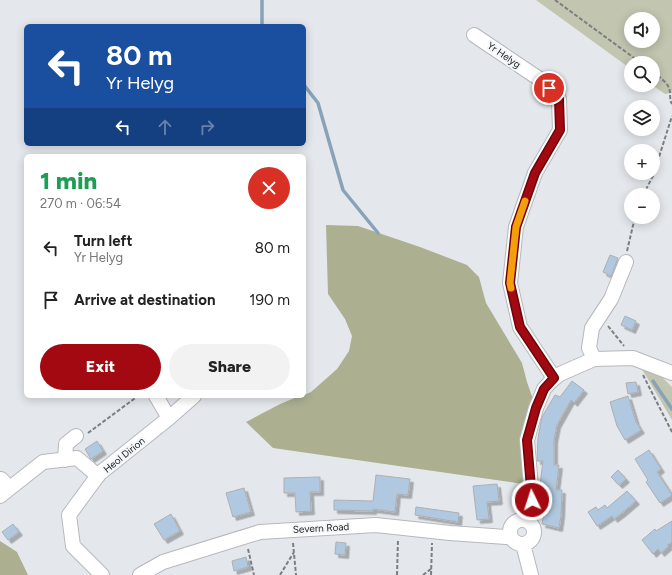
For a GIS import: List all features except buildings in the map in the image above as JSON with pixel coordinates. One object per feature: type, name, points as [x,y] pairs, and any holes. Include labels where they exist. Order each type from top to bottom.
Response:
[{"type":"street","name":"Yr Helyg","points":[[474,35],[538,78],[559,99],[560,130],[535,173],[516,227],[510,283],[520,327],[554,378]]},
{"type":"street","points":[[594,360],[589,348],[592,328],[611,299],[626,262]]},
{"type":"street","points":[[527,521],[532,500],[527,440],[536,408],[544,389],[554,378],[594,360],[633,358],[672,373]]},
{"type":"street","points":[[157,398],[169,418]]},
{"type":"street","name":"Heol Dirion","points":[[102,575],[73,546],[69,515],[98,476],[192,398]]},
{"type":"street","points":[[65,460],[66,444],[76,436]]},
{"type":"street","points":[[3,488],[44,462],[77,458],[98,476]]},
{"type":"street","points":[[516,521],[527,521],[533,526],[534,534],[530,541],[523,544],[513,541],[510,535],[510,527],[516,521]]},
{"type":"street","name":"Severn Road","points":[[140,575],[163,562],[260,532],[376,525],[506,537],[510,535]]},
{"type":"street","points":[[523,544],[531,575]]},
{"type":"path","points":[[555,0],[631,56]]},
{"type":"path","points":[[660,77],[669,87],[670,102],[672,104]]},
{"type":"path","points":[[647,188],[653,176],[672,116]]},
{"type":"path","points":[[626,262],[628,245],[633,224]]},
{"type":"path","points":[[76,436],[80,439],[135,398]]},
{"type":"path","points":[[397,575],[398,528]]},
{"type":"path","points":[[292,530],[296,575]]},
{"type":"path","points":[[431,575],[432,531]]},
{"type":"path","points":[[245,536],[254,575]]},
{"type":"path","points":[[280,575],[294,552]]},
{"type":"path","points":[[424,575],[432,569]]},
{"type":"green space","points":[[536,0],[672,0],[672,93],[665,94],[660,91],[660,56],[624,56],[624,64]]},
{"type":"green space","points":[[326,225],[358,226],[467,265],[479,277],[486,303],[522,363],[536,408],[531,485],[273,448],[246,422],[292,399],[306,398],[306,394],[311,392],[337,369],[349,351],[352,336],[345,319],[328,294]]},
{"type":"green space","points":[[642,369],[662,377],[672,387],[672,420]]},
{"type":"green space","points":[[0,541],[17,552],[28,575],[0,575]]},
{"type":"waterway","points":[[262,0],[262,24]]},
{"type":"waterway","points":[[306,88],[318,103],[343,190],[378,233]]},
{"type":"waterway","points":[[653,381],[672,409]]},
{"type":"slow traffic","points":[[511,288],[510,283],[516,227],[525,201]]},
{"type":"route","points":[[532,500],[527,440],[536,408],[544,389],[554,378],[520,327],[510,283],[516,227],[535,173],[560,130],[559,99],[549,88]]}]
